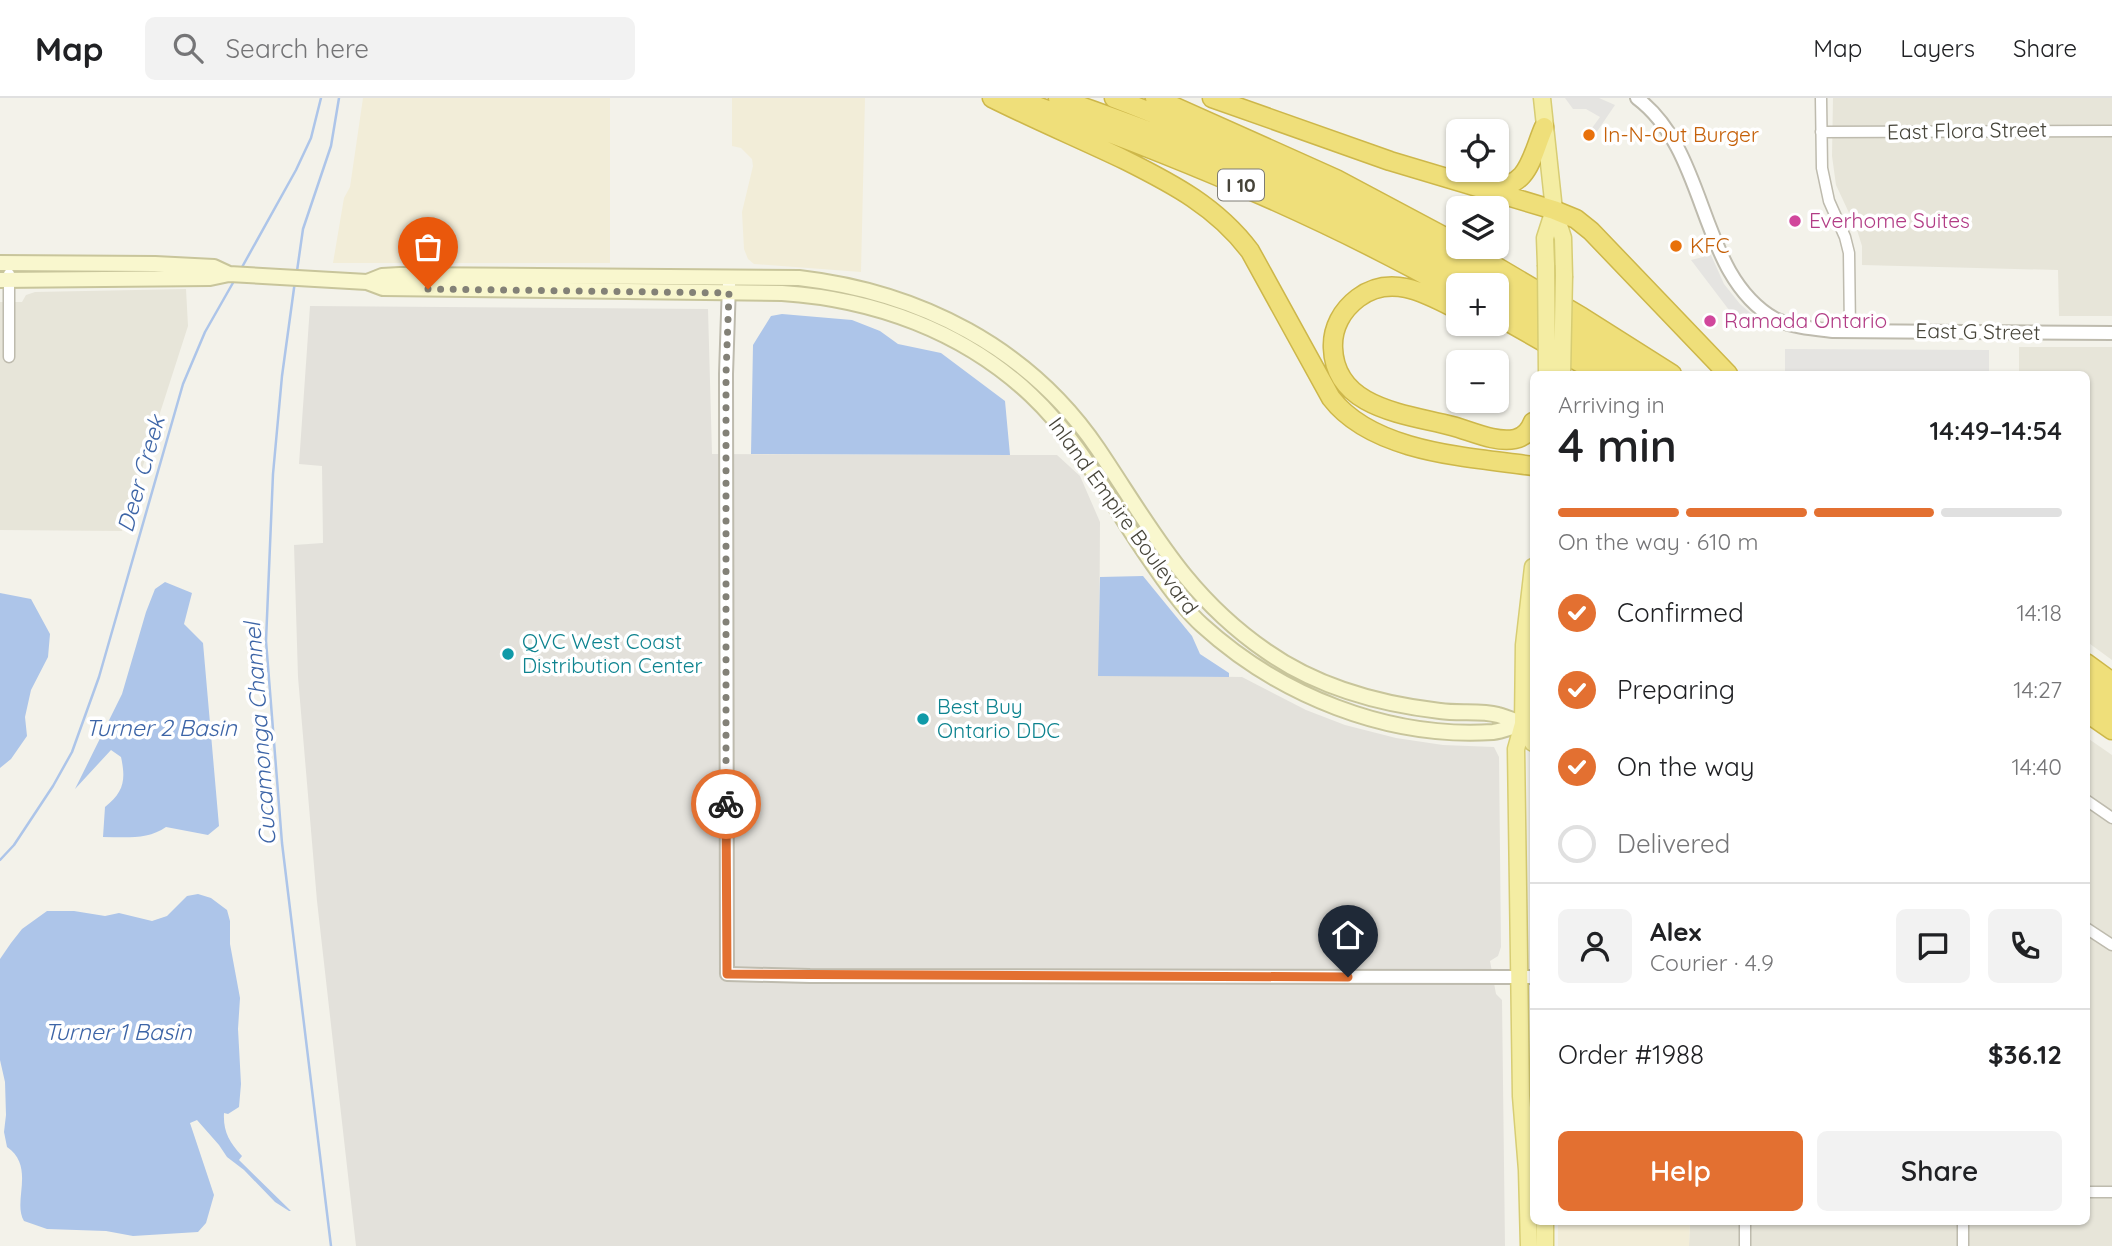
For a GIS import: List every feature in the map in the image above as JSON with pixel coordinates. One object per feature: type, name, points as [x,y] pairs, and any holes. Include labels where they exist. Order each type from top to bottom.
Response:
[{"type":"highway","points":[[992,98],[1151,173],[1211,209],[1237,234],[1255,258],[1331,398],[1343,412],[1364,428],[1384,438],[1413,446],[1530,466]]},
{"type":"highway","name":"I 10","points":[[1014,98],[1235,182],[1446,287]]},
{"type":"highway","points":[[1058,98],[1200,151],[1383,238],[1449,273]]},
{"type":"highway","points":[[1114,98],[1252,156],[1396,227],[1524,298],[1644,371]]},
{"type":"highway","name":"I 10","points":[[1155,98],[1336,178],[1446,238]]},
{"type":"highway","points":[[1212,98],[1390,161],[1576,219],[1591,231],[1725,371]]},
{"type":"highway","points":[[1463,184],[1500,187],[1519,179],[1525,173],[1544,127]]},
{"type":"highway","points":[[1483,259],[1667,371]]},
{"type":"highway","points":[[1446,304],[1408,287],[1384,287],[1364,294],[1343,313],[1334,335],[1334,361],[1342,380],[1357,396],[1375,405],[1493,438],[1521,437],[1530,429]]},
{"type":"highway","points":[[1509,307],[1620,371]]},
{"type":"highway","points":[[1509,322],[1595,371]]},
{"type":"highway","points":[[1509,332],[1575,360]]},
{"type":"highway","points":[[2090,666],[2112,682]]},
{"type":"highway","points":[[2090,682],[2112,698]]},
{"type":"highway","points":[[2090,698],[2112,713]]},
{"type":"highway","points":[[2090,715],[2112,730]]},
{"type":"main road","points":[[1542,98],[1554,210],[1563,238],[1562,371]]},
{"type":"main road","points":[[1546,371],[1545,238],[1554,210]]},
{"type":"main road","points":[[5,263],[155,264],[214,267],[229,274]]},
{"type":"main road","points":[[5,280],[210,278],[248,274],[367,282]]},
{"type":"main road","name":"Inland Empire Boulevard","points":[[367,282],[382,276],[400,275],[799,278],[838,283],[908,302],[958,324],[1009,356],[1046,388],[1097,447],[1168,556],[1200,596],[1236,629],[1268,653],[1339,689],[1377,700],[1444,712],[1496,714],[1523,724]]},
{"type":"main road","name":"Inland Empire Boulevard","points":[[367,282],[383,288],[822,296],[888,311],[937,331],[987,360],[1030,394],[1067,433],[1102,483],[1154,567],[1200,624],[1273,677],[1311,697],[1355,714],[1406,727],[1495,732],[1523,724]]},
{"type":"main road","points":[[1529,1246],[1521,1096],[1526,977],[1516,749],[1523,724],[1524,645],[1530,600]]},
{"type":"main road","points":[[1523,724],[1530,737]]},
{"type":"main road","points":[[1521,1096],[1530,1111]]},
{"type":"main road","points":[[1519,1246],[1521,1218],[1528,1204]]},
{"type":"main road","points":[[1545,1225],[1545,1246]]},
{"type":"street","name":"East G Street","points":[[1637,98],[1664,128],[1686,162],[1727,268],[1749,298],[1778,320],[1816,329],[1850,331],[2112,333]]},
{"type":"street","points":[[1821,98],[1822,168],[1825,185],[1849,253],[1850,331]]},
{"type":"street","name":"East Flora Street","points":[[1821,132],[2112,131]]},
{"type":"street","points":[[5,263],[9,357]]},
{"type":"street","points":[[729,277],[726,374],[727,974],[1526,977]]},
{"type":"street","points":[[2090,803],[2112,818]]},
{"type":"street","points":[[2090,933],[2112,945]]},
{"type":"street","points":[[2090,1192],[2112,1192]]},
{"type":"street","points":[[1745,1225],[1745,1246]]},
{"type":"street","points":[[1963,1225],[1963,1246]]},
{"type":"shaded area","points":[[363,98],[610,98],[610,263],[333,263],[344,198],[350,187]]},
{"type":"shaded area","points":[[732,98],[865,98],[861,272],[754,264],[748,259],[744,249],[742,212],[753,166],[752,159],[741,148],[732,146]]},
{"type":"shaded area","points":[[1565,98],[1599,98],[1615,105],[1596,133],[1592,128],[1600,117],[1586,109],[1573,109]]},
{"type":"shaded area","points":[[1833,98],[2112,98],[2112,316],[2059,316],[2058,270],[1862,265],[1862,246],[1857,230],[1836,185],[1832,156]]},
{"type":"shaded area","points":[[1711,255],[1724,284],[1756,318],[1745,331],[1691,260]]},
{"type":"shaded area","points":[[186,289],[188,326],[122,531],[0,530],[0,302],[22,302],[26,295],[35,292]]},
{"type":"shaded area","points":[[310,306],[708,309],[712,454],[1057,455],[1080,476],[1100,522],[1099,675],[1242,677],[1306,710],[1345,725],[1396,738],[1443,745],[1494,747],[1499,757],[1501,947],[1498,956],[1490,961],[1496,994],[1502,1000],[1505,1246],[356,1246],[317,901],[298,677],[294,545],[323,543],[322,466],[299,464]]},
{"type":"shaded area","points":[[2019,347],[2112,347],[2112,660],[2090,644],[2090,371],[2019,371]]},
{"type":"shaded area","points":[[1785,349],[1989,350],[1989,371],[1785,371]]},
{"type":"shaded area","points":[[2090,740],[2112,755],[2112,1246],[1689,1246],[1690,1225],[2090,1225]]},
{"type":"shaded area","points":[[1558,1225],[1690,1225],[1689,1246],[1558,1246]]},
{"type":"water","points":[[782,314],[852,320],[880,331],[898,344],[941,353],[1005,401],[1010,455],[751,454],[753,345],[771,316]]},
{"type":"water","points":[[1143,576],[1192,636],[1200,654],[1229,673],[1229,677],[1098,676],[1100,577]]},
{"type":"water","name":"Turner 2 Basin","points":[[165,582],[192,593],[184,624],[203,643],[219,826],[208,835],[166,827],[144,836],[103,837],[105,807],[122,785],[121,757],[111,750],[75,789],[122,694],[155,589]]},
{"type":"water","points":[[0,593],[31,599],[50,634],[48,657],[31,690],[25,717],[27,736],[11,759],[0,768]]},
{"type":"water","name":"Turner 1 Basin","points":[[198,894],[211,898],[227,910],[240,998],[239,1107],[228,1114],[224,1113],[226,1131],[242,1156],[239,1160],[291,1211],[275,1202],[244,1170],[227,1157],[197,1120],[190,1123],[214,1195],[206,1223],[198,1232],[133,1236],[106,1231],[47,1229],[24,1221],[20,1204],[20,1164],[16,1155],[7,1147],[4,1132],[6,1115],[5,1082],[0,1060],[0,959],[22,929],[47,911],[74,911],[105,916],[119,913],[152,921],[167,916],[187,896]]},
{"type":"waterway","name":"Deer Creek","points":[[241,269],[311,138],[321,98]]},
{"type":"waterway","name":"Cucamonga Channel","points":[[297,271],[303,229],[331,146],[339,98]]},
{"type":"waterway","name":"Deer Creek","points":[[0,860],[14,845],[72,752],[99,677],[183,384],[205,332],[234,281]]},
{"type":"waterway","name":"Cucamonga Channel","points":[[295,281],[282,376],[273,474],[266,641],[282,843],[331,1246]]},
{"type":"way so far","points":[[428,289],[729,293],[726,374],[726,804]]},
{"type":"place","name":"In-N-Out Burger","points":[[1589,135]]},
{"type":"place","name":"Everhome Suites","points":[[1795,221]]},
{"type":"place","name":"KFC","points":[[1676,246]]},
{"type":"place","name":"Ramada Ontario","points":[[1710,321]]},
{"type":"place","name":"QVC West Coast Distribution Center","points":[[508,654]]},
{"type":"place","name":"Best Buy Ontario DDC","points":[[923,719]]},
{"type":"route","points":[[726,804],[727,974],[1348,977]]}]
